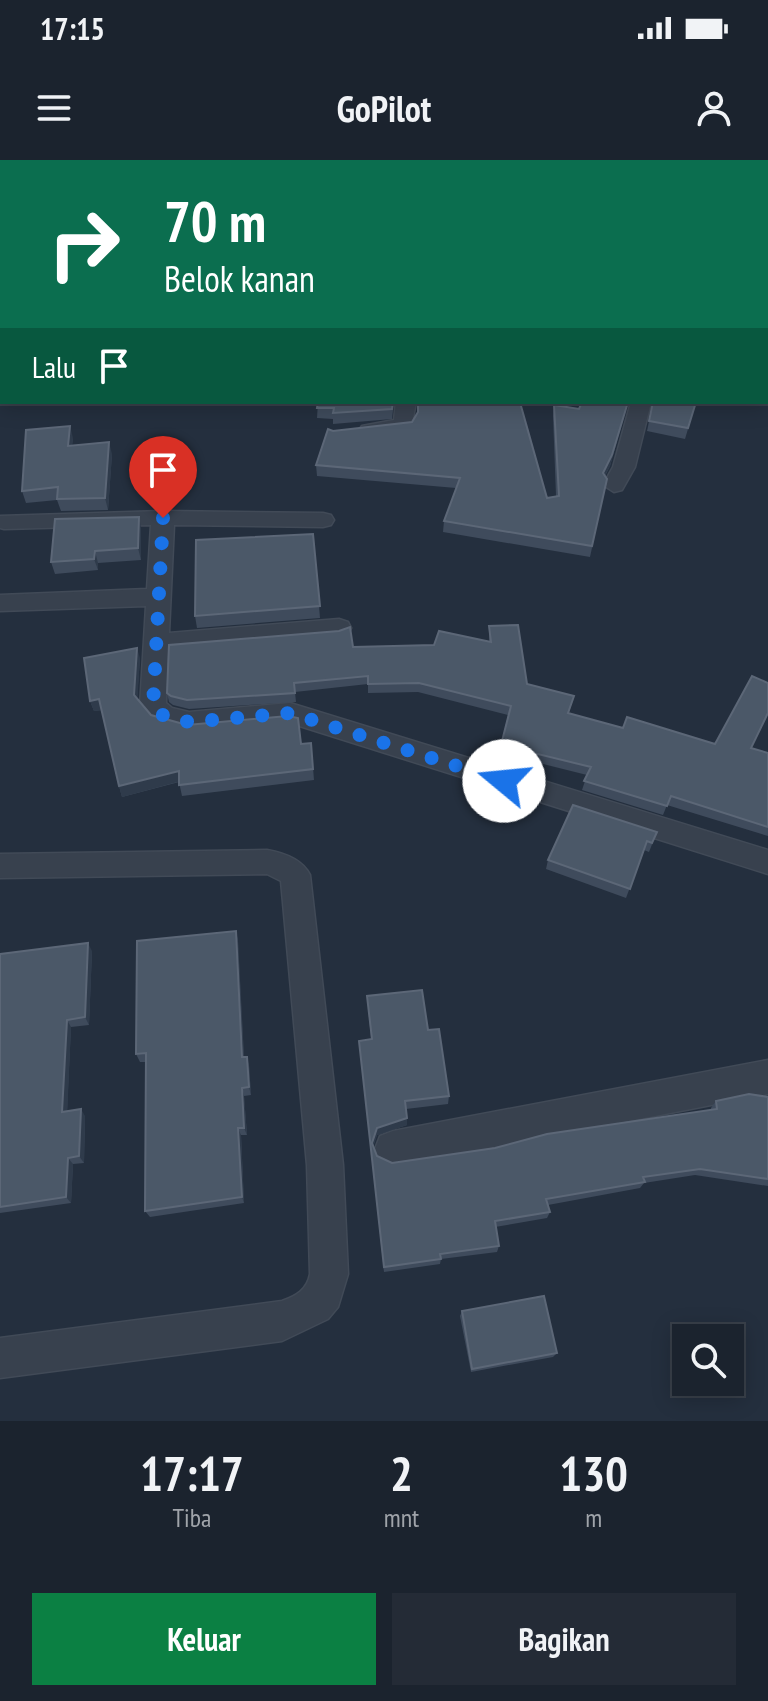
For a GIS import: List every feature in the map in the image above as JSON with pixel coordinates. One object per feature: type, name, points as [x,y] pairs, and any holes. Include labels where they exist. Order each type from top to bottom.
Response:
[{"type":"street","points":[[346,432],[402,427],[406,404]]},
{"type":"street","points":[[614,485],[624,467],[640,404]]},
{"type":"street","points":[[4,522],[163,518],[323,520]]},
{"type":"street","points":[[163,518],[153,706],[164,716],[189,722],[290,713],[768,862]]},
{"type":"street","points":[[0,603],[159,597]]},
{"type":"street","points":[[156,643],[339,628]]},
{"type":"street","points":[[0,866],[267,862],[292,871],[295,875],[325,1165],[329,1274],[327,1290],[315,1308],[282,1321],[0,1358]]},
{"type":"street","points":[[393,1149],[768,1077]]},
{"type":"building","points":[[318,404],[393,404],[392,409],[333,413],[334,408],[317,408]]},
{"type":"building","points":[[418,404],[521,404],[547,498],[559,496],[554,405],[579,409],[581,404],[627,404],[612,455],[603,473],[607,479],[592,546],[444,521],[460,478],[316,465],[328,429],[333,431],[412,422],[418,412]]},
{"type":"building","points":[[653,404],[695,404],[688,428],[649,421]]},
{"type":"building","points":[[70,426],[68,446],[109,442],[105,498],[57,499],[58,487],[22,491],[26,430]]},
{"type":"building","points":[[139,517],[138,548],[95,551],[94,559],[51,562],[55,519]]},
{"type":"building","points":[[313,534],[320,606],[195,616],[196,540]]},
{"type":"building","points":[[518,625],[527,684],[574,696],[568,713],[623,728],[627,717],[715,744],[752,676],[768,683],[768,713],[751,748],[768,753],[768,827],[671,796],[667,806],[584,781],[591,767],[501,745],[511,706],[419,683],[368,684],[368,676],[294,683],[295,693],[187,700],[167,693],[169,645],[339,631],[350,627],[353,647],[434,645],[439,631],[491,642],[489,626]]},
{"type":"building","points":[[137,648],[134,695],[151,715],[187,725],[288,716],[298,718],[301,744],[311,743],[313,769],[179,785],[179,771],[119,786],[99,699],[90,701],[84,658]]},
{"type":"building","points":[[573,805],[657,832],[652,843],[647,841],[630,889],[548,860]]},
{"type":"building","points":[[236,931],[242,1057],[247,1057],[249,1087],[242,1088],[244,1128],[238,1128],[242,1197],[145,1211],[146,1053],[136,1054],[137,941]]},
{"type":"building","points":[[88,943],[85,1017],[67,1020],[62,1112],[81,1109],[79,1156],[68,1158],[66,1197],[0,1207],[0,954]]},
{"type":"building","points":[[422,990],[428,1030],[439,1029],[449,1096],[405,1101],[407,1118],[377,1128],[372,1143],[377,1156],[392,1163],[495,1148],[547,1134],[717,1109],[716,1101],[749,1094],[768,1097],[768,1179],[700,1169],[643,1177],[645,1182],[546,1199],[550,1212],[495,1221],[499,1246],[440,1254],[441,1259],[384,1267],[359,1041],[372,1039],[367,996]]},
{"type":"building","points":[[544,1296],[557,1353],[472,1369],[462,1311]]},
{"type":"route","points":[[163,518],[153,706],[157,711],[164,716],[189,722],[290,713],[504,781]]}]
